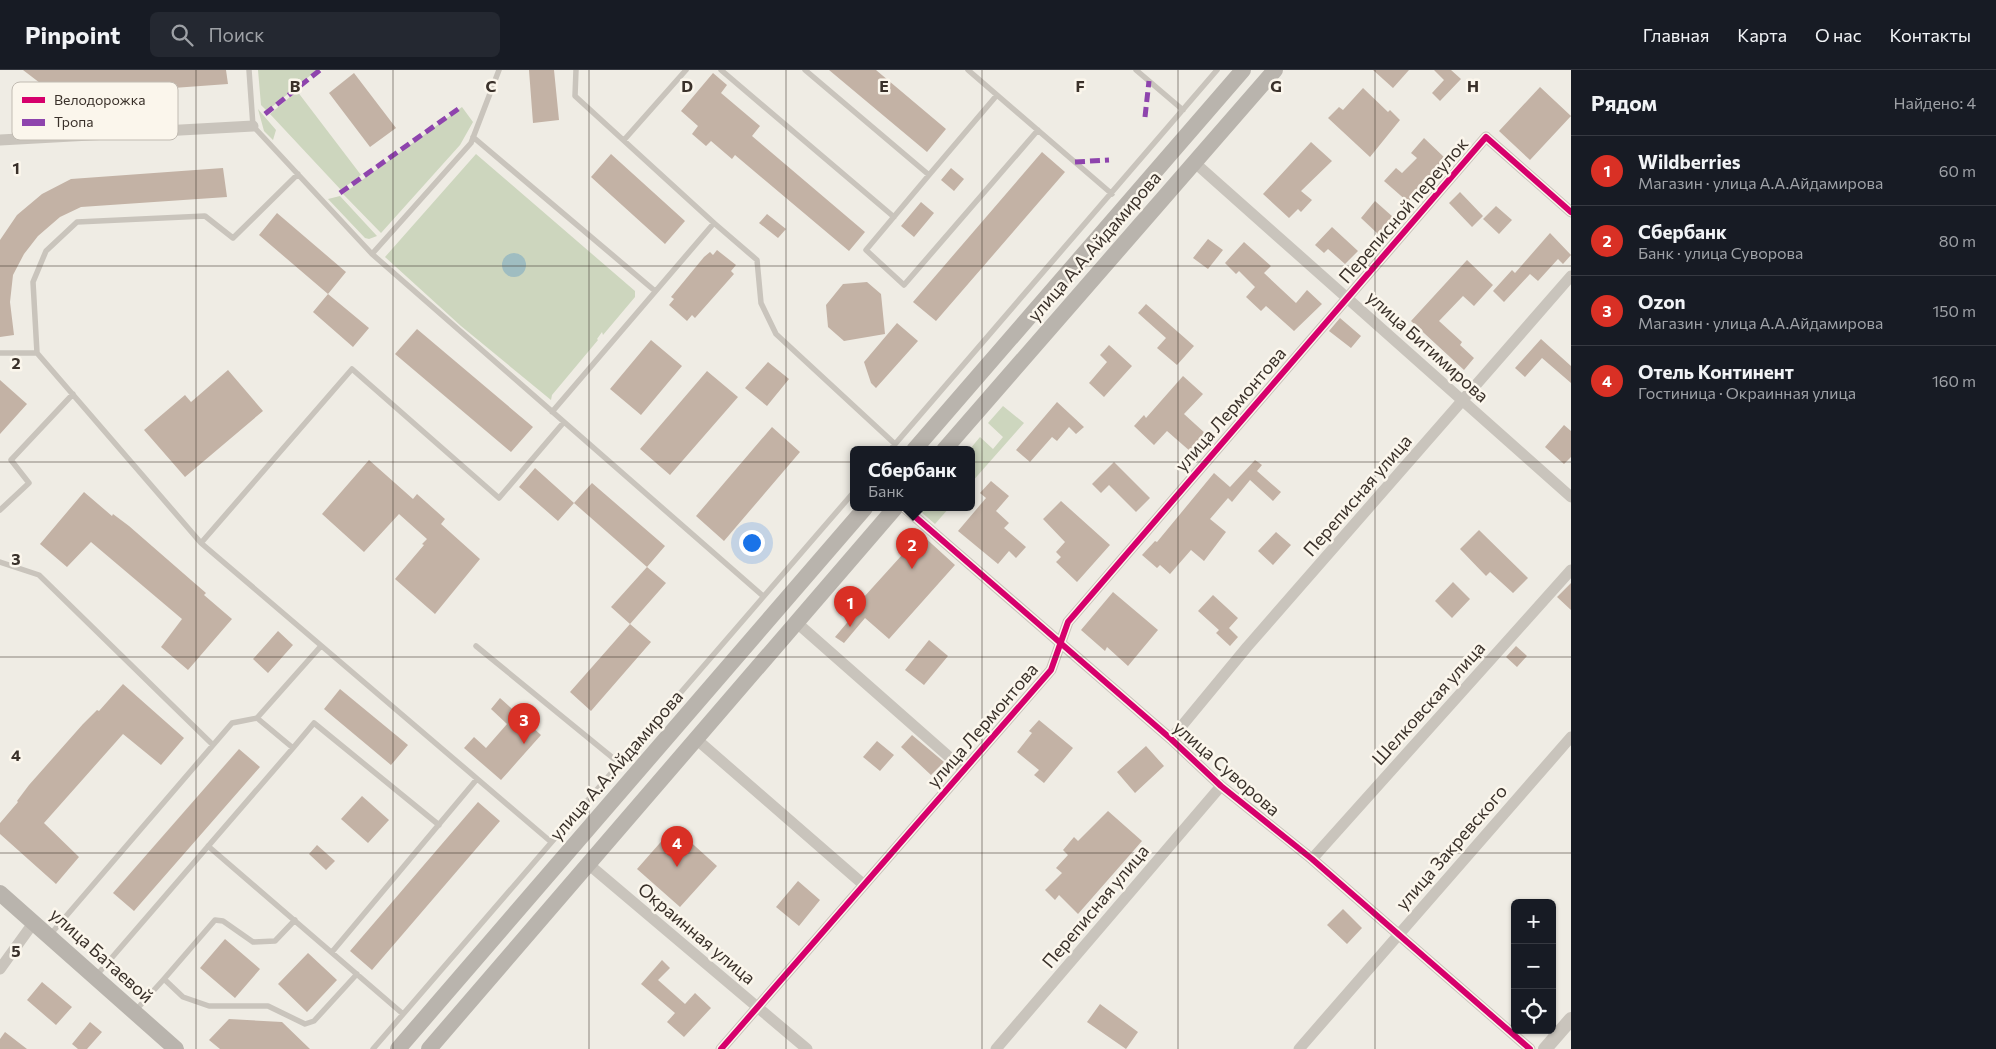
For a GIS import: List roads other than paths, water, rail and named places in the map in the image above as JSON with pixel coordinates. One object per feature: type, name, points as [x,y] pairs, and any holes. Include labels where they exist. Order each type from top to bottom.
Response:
[{"type":"main road","name":"улица А.А.Айдамирова","points":[[917,446],[1243,70]]},
{"type":"main road","name":"улица А.А.Айдамирова","points":[[947,446],[1275,70]]},
{"type":"main road","name":"улица А.А.Айдамирова","points":[[398,1049],[862,511]]},
{"type":"main road","points":[[429,1049],[587,863],[892,511]]},
{"type":"main road","name":"улица Батаевой","points":[[0,893],[96,976],[176,1049]]},
{"type":"street","points":[[178,130],[253,126]]},
{"type":"street","name":"Переписной переулок","points":[[1346,297],[1486,137],[1571,212]]},
{"type":"street","name":"улица Битимирова","points":[[1194,162],[1571,497]]},
{"type":"street","name":"Переписная улица","points":[[1172,739],[1247,647],[1571,276]]},
{"type":"street","name":"улица Лермонтова","points":[[721,1049],[1051,670],[1068,622],[1346,297]]},
{"type":"street","name":"улица Суворова","points":[[908,511],[1172,739],[1221,786],[1312,859],[1530,1049]]},
{"type":"street","name":"Шелковская улица","points":[[1312,859],[1571,570]]},
{"type":"street","points":[[796,622],[964,770]]},
{"type":"street","name":"улица Закревского","points":[[1299,1049],[1571,737]]},
{"type":"street","points":[[695,738],[864,885]]},
{"type":"street","name":"Переписная улица","points":[[996,1049],[1221,786]]},
{"type":"street","name":"Окраинная улица","points":[[587,863],[807,1049]]},
{"type":"street","points":[[0,969],[34,922]]},
{"type":"street","points":[[1544,1049],[1571,1019]]},
{"type":"lane","points":[[249,70],[253,126],[372,254],[764,596]]},
{"type":"lane","points":[[372,254],[471,143],[499,70]]},
{"type":"lane","points":[[576,70],[575,96],[756,260],[761,303],[776,334],[895,444],[1217,70]]},
{"type":"lane","points":[[624,140],[686,70]]},
{"type":"lane","points":[[721,70],[894,217]]},
{"type":"lane","points":[[805,70],[929,175]]},
{"type":"lane","points":[[968,70],[1112,194]]},
{"type":"lane","points":[[1136,70],[1183,110]]},
{"type":"lane","points":[[997,95],[866,250],[904,285],[1038,130]]},
{"type":"lane","points":[[473,137],[655,291]]},
{"type":"lane","points":[[298,174],[233,238],[205,216],[77,222],[46,251],[33,282],[37,353],[201,543],[550,841]]},
{"type":"lane","points":[[552,412],[714,223]]},
{"type":"lane","points":[[0,353],[37,353]]},
{"type":"lane","points":[[201,543],[352,369],[499,498],[564,422]]},
{"type":"lane","points":[[0,510],[29,483],[11,460],[73,394]]},
{"type":"lane","points":[[373,1049],[550,841],[850,496]]},
{"type":"lane","points":[[0,562],[39,576],[213,745]]},
{"type":"lane","points":[[49,936],[232,723],[257,718],[321,646]]},
{"type":"lane","points":[[476,646],[619,763]]},
{"type":"lane","points":[[257,718],[293,748]]},
{"type":"lane","points":[[96,976],[314,723],[439,825]]},
{"type":"lane","points":[[332,952],[477,779]]},
{"type":"lane","points":[[208,846],[403,1014]]},
{"type":"lane","points":[[134,1012],[215,920],[223,921],[253,942],[275,941],[295,920]]},
{"type":"lane","points":[[164,979],[183,996],[209,1006],[268,1006],[305,1024],[314,1021],[357,974]]},
{"type":"water","points":[[514,253],[519,254],[525,260],[525,270],[519,276],[514,277],[509,276],[503,270],[502,265],[503,260],[509,254]]},
{"type":"place","name":"Сбербанк","points":[[912,569]]},
{"type":"place","name":"Wildberries","points":[[850,627]]},
{"type":"place","name":"Ozon","points":[[524,744]]},
{"type":"place","name":"Отель Континент","points":[[677,867]]}]
